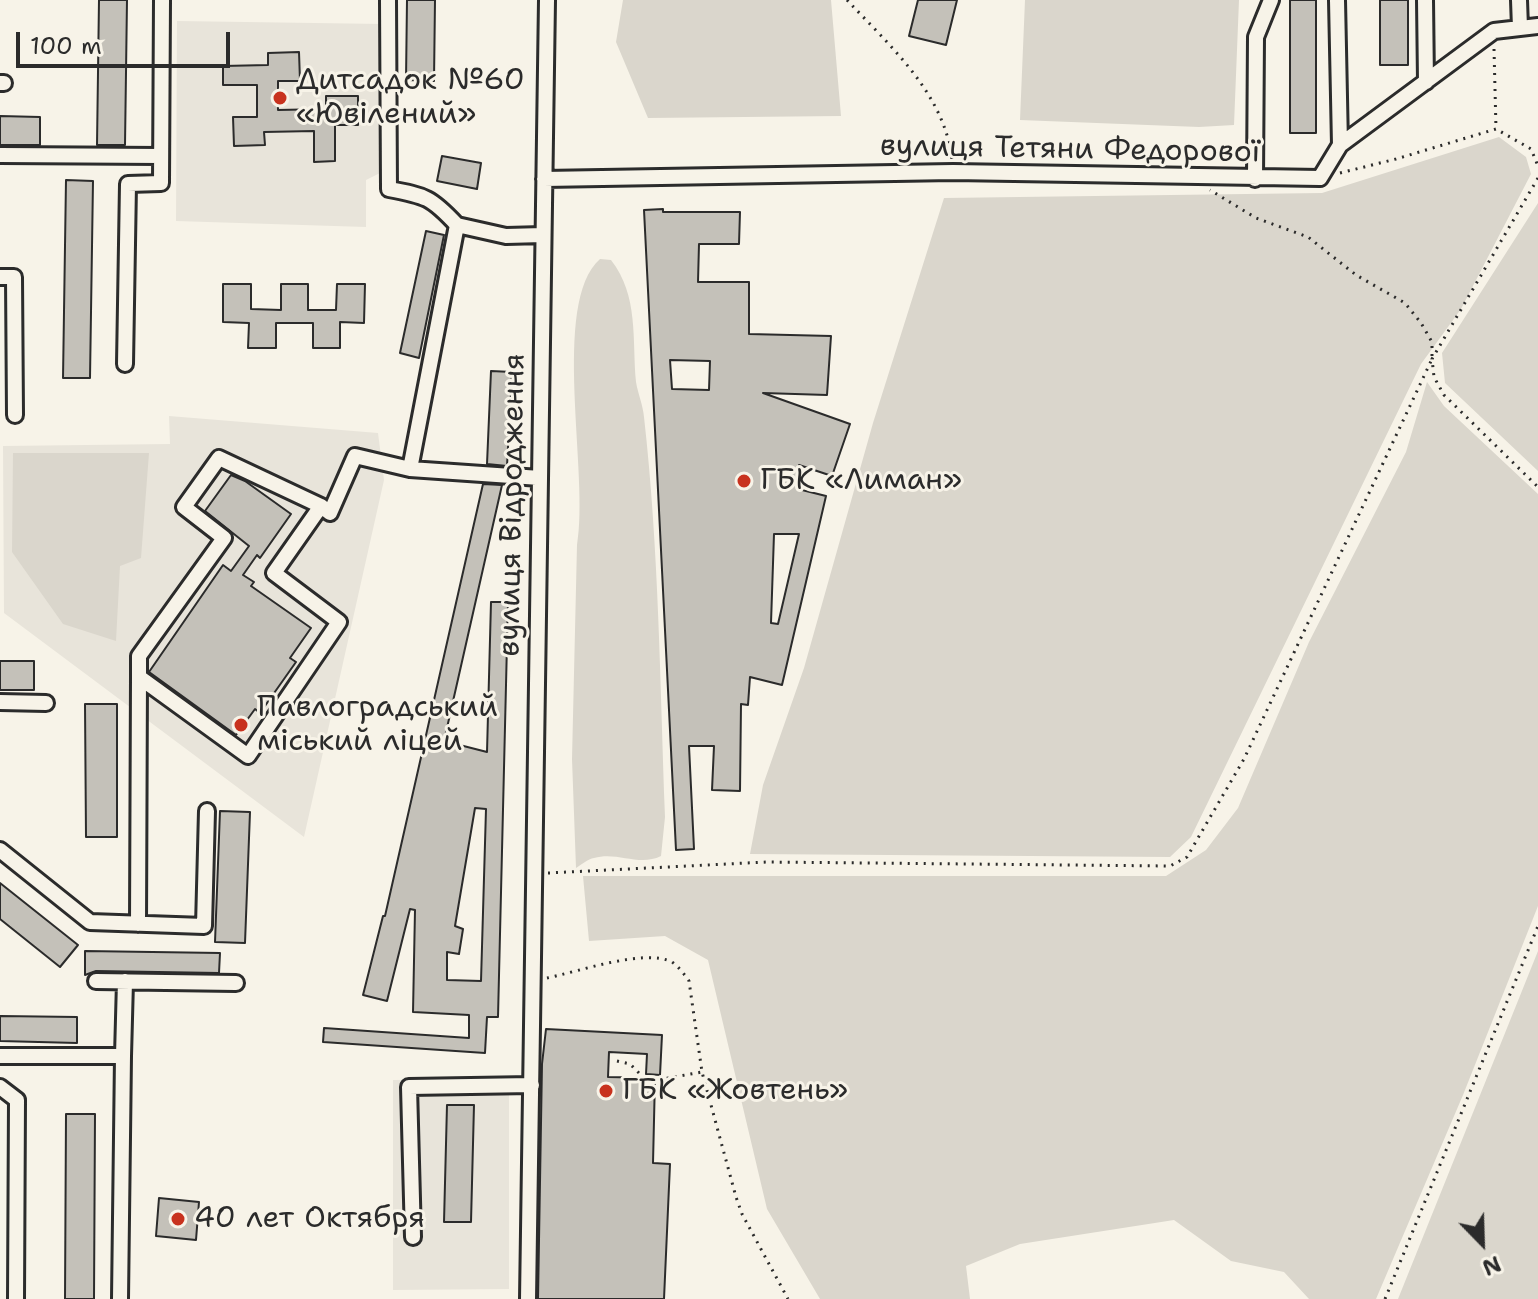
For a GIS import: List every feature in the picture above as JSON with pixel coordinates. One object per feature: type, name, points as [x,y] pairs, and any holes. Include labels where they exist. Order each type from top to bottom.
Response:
[{"type":"street","points":[[125,364],[128,184],[161,183],[162,0]]},
{"type":"street","points":[[388,0],[389,189],[425,196],[457,225],[506,236],[543,235]]},
{"type":"street","name":"вулиця Відродження","points":[[528,1299],[547,0]]},
{"type":"street","points":[[1255,179],[1256,37],[1271,0]]},
{"type":"street","points":[[1337,0],[1340,145]]},
{"type":"street","points":[[1425,0],[1426,82]]},
{"type":"street","points":[[1519,0],[1520,28]]},
{"type":"street","points":[[1320,178],[1340,145],[1494,31],[1538,26]]},
{"type":"street","points":[[0,155],[161,156]]},
{"type":"street","name":"вулиця Тетяни Федорової","points":[[544,179],[953,172],[1320,178]]},
{"type":"street","points":[[410,469],[457,225]]},
{"type":"street","points":[[0,277],[14,277],[15,415]]},
{"type":"street","points":[[138,924],[139,656],[224,538],[184,507],[219,458],[330,513],[355,456],[410,469],[540,478]]},
{"type":"street","points":[[139,677],[248,756],[339,622],[274,573],[321,506]]},
{"type":"street","points":[[0,702],[46,703]]},
{"type":"street","points":[[0,850],[90,922],[204,926],[207,811]]},
{"type":"street","points":[[96,981],[236,983]]},
{"type":"street","points":[[120,1299],[125,981]]},
{"type":"street","points":[[0,1056],[123,1056]]},
{"type":"street","points":[[413,1237],[409,1087],[532,1085]]},
{"type":"street","points":[[0,1087],[17,1100],[16,1299]]},
{"type":"path","points":[[847,0],[892,48],[939,109],[953,172]]},
{"type":"path","points":[[1494,31],[1496,129]]},
{"type":"path","points":[[1320,178],[1496,129],[1531,149],[1538,166]]},
{"type":"path","points":[[1206,178],[1211,192],[1256,218],[1308,237],[1356,275],[1405,303],[1432,342],[1434,377],[1444,395],[1538,487]]},
{"type":"path","points":[[533,874],[767,862],[1170,866],[1187,857],[1244,759],[1432,359],[1538,178]]},
{"type":"path","points":[[1385,1299],[1538,926]]},
{"type":"path","points":[[532,982],[634,959],[656,958],[671,962],[682,970],[689,981],[702,1072],[739,1205],[788,1299]]},
{"type":"path","points":[[617,1061],[630,1064],[644,1078],[663,1079],[702,1072]]},
{"type":"shaded area","points":[[623,0],[831,0],[841,116],[648,118],[616,42]]},
{"type":"shaded area","points":[[1025,0],[1239,0],[1234,125],[1199,127],[1020,120]]},
{"type":"shaded area","name":"Дитсадок №60 «Ювілений»","points":[[177,21],[383,24],[384,171],[366,180],[366,227],[176,221]]},
{"type":"shaded area","points":[[1499,137],[1526,157],[1531,174],[1461,309],[1421,364],[1191,837],[1170,857],[750,854],[763,785],[804,668],[873,423],[944,198],[1322,193]]},
{"type":"shaded area","points":[[1538,203],[1538,471],[1445,383],[1442,353]]},
{"type":"shaded area","points":[[600,259],[611,260],[626,288],[632,318],[636,382],[643,408],[656,567],[665,817],[661,856],[644,860],[603,856],[576,868],[572,759],[580,515],[574,351],[577,313],[585,281]]},
{"type":"shaded area","points":[[1427,382],[1444,406],[1538,494],[1538,906],[1463,1095],[1376,1299],[1309,1299],[1284,1272],[1231,1261],[1174,1220],[1020,1244],[966,1266],[970,1299],[820,1299],[767,1209],[708,960],[665,936],[589,941],[583,876],[1166,876],[1206,850],[1238,808],[1309,642],[1406,452]]},
{"type":"shaded area","name":"Павлоградський міський ліцей","points":[[169,416],[378,433],[384,480],[304,837],[4,613],[3,446],[170,444]]},
{"type":"shaded area","points":[[13,453],[149,453],[141,558],[120,566],[116,641],[63,624],[12,552]]},
{"type":"shaded area","points":[[1538,951],[1538,1299],[1398,1299]]},
{"type":"shaded area","points":[[509,1079],[509,1289],[393,1290],[393,1080]]},
{"type":"building","points":[[99,0],[127,0],[125,145],[97,145]]},
{"type":"building","points":[[407,0],[435,0],[434,81],[406,80]]},
{"type":"building","points":[[918,0],[957,0],[946,45],[909,36]]},
{"type":"building","points":[[1290,0],[1316,0],[1316,133],[1290,133]]},
{"type":"building","points":[[1380,0],[1408,0],[1408,65],[1380,65]]},
{"type":"building","points":[[299,52],[300,81],[278,81],[278,110],[326,109],[326,96],[358,96],[358,125],[335,125],[335,161],[314,162],[314,131],[264,132],[265,145],[234,146],[233,117],[257,117],[257,85],[223,85],[223,66],[268,65],[268,53]]},
{"type":"building","points":[[0,116],[40,117],[40,145],[0,145]]},
{"type":"building","points":[[442,156],[481,163],[477,189],[437,181]]},
{"type":"building","points":[[66,180],[93,181],[90,378],[63,378]]},
{"type":"building","name":"ГБК «Лиман»","points":[[644,210],[740,212],[739,244],[699,244],[698,282],[749,282],[749,334],[831,336],[827,395],[763,393],[850,424],[832,476],[799,465],[798,489],[826,496],[782,685],[750,677],[748,705],[741,704],[740,791],[712,790],[714,746],[689,746],[694,849],[676,850]],"holes":[[[670,360],[710,361],[709,390],[672,389]],[[774,534],[799,534],[778,624],[771,623]]]},
{"type":"building","points":[[426,231],[444,235],[419,358],[400,353]]},
{"type":"building","points":[[223,284],[251,284],[251,309],[281,310],[281,284],[308,284],[308,310],[336,310],[337,284],[365,284],[364,323],[340,322],[340,348],[313,348],[313,323],[276,323],[276,348],[248,348],[249,323],[223,322]]},
{"type":"building","points":[[491,371],[512,372],[507,466],[487,464]]},
{"type":"building","points":[[231,475],[245,481],[291,514],[260,558],[257,555],[243,575],[254,582],[251,586],[311,628],[290,658],[296,662],[260,713],[255,709],[236,735],[149,672],[223,565],[231,571],[249,546],[205,511]]},
{"type":"building","points":[[483,484],[502,485],[444,741],[487,752],[491,602],[508,602],[498,1017],[487,1017],[485,1053],[323,1042],[324,1028],[469,1038],[469,1015],[413,1012],[415,910],[410,909],[387,1001],[363,995],[385,916]],"holes":[[[475,808],[486,809],[481,981],[447,980],[447,952],[459,954],[463,929],[455,926]]]},
{"type":"building","points":[[0,661],[34,661],[34,690],[0,690]]},
{"type":"building","points":[[85,704],[117,704],[117,837],[86,837]]},
{"type":"building","points":[[220,811],[250,812],[245,943],[215,942]]},
{"type":"building","points":[[0,883],[78,945],[60,967],[0,919]]},
{"type":"building","points":[[85,951],[220,953],[219,973],[96,971],[85,975]]},
{"type":"building","points":[[0,1016],[77,1017],[77,1043],[0,1041]]},
{"type":"building","name":"ГБК «Жовтень»","points":[[546,1029],[662,1035],[660,1075],[646,1074],[647,1054],[609,1052],[608,1077],[655,1078],[653,1163],[670,1164],[664,1299],[538,1299],[542,1064]]},
{"type":"building","points":[[447,1105],[474,1105],[471,1222],[444,1222]]},
{"type":"building","points":[[66,1114],[95,1114],[94,1299],[65,1299]]},
{"type":"building","name":"40 лет Октября","points":[[159,1198],[199,1202],[196,1240],[156,1236]]},
{"type":"place","name":"Дитсадок №60 «Ювілений»","points":[[280,98]]},
{"type":"place","name":"ГБК «Лиман»","points":[[744,481]]},
{"type":"place","name":"Павлоградський міський ліцей","points":[[241,725]]},
{"type":"place","name":"ГБК «Жовтень»","points":[[606,1091]]},
{"type":"place","name":"40 лет Октября","points":[[178,1219]]}]
